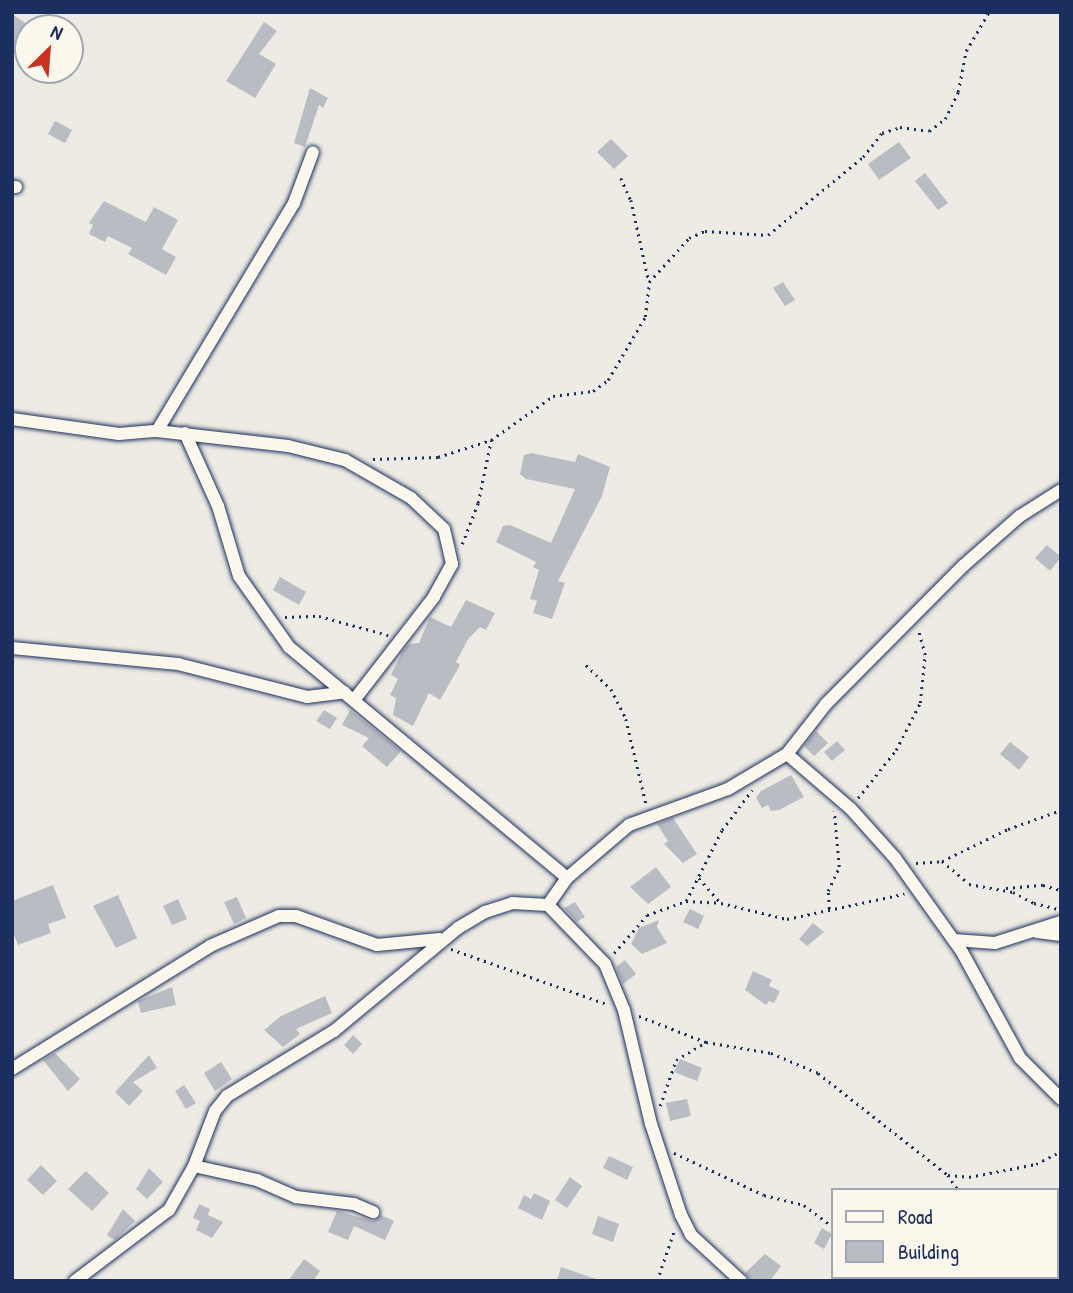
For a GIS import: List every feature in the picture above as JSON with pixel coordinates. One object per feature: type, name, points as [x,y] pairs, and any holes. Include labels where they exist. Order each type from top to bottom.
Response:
[{"type":"street","points":[[157,430],[175,407],[294,203],[313,152]]},
{"type":"street","points":[[12,419],[119,434],[157,430],[185,433],[288,446],[345,460],[411,498],[444,529],[452,564],[401,639],[350,696],[307,698],[178,664],[12,648]]},
{"type":"street","points":[[185,433],[218,506],[239,576],[267,620],[289,647],[567,878]]},
{"type":"street","points":[[548,905],[567,878],[629,825],[727,789],[787,754],[826,704],[914,616],[1020,516],[1061,490]]},
{"type":"street","points":[[787,754],[851,810],[899,864],[954,940],[1020,1058],[1061,1099]]},
{"type":"street","points":[[12,1069],[211,946],[279,916],[296,916],[343,937],[377,945],[433,943],[485,912],[512,903],[548,905],[605,964],[624,1010],[651,1124],[681,1215],[691,1235],[741,1281]]},
{"type":"street","points":[[954,940],[995,943],[1061,922]]},
{"type":"street","points":[[75,1281],[169,1210],[194,1166],[215,1111],[227,1096],[334,1031],[458,928]]},
{"type":"street","points":[[1030,931],[1061,935]]},
{"type":"street","points":[[194,1166],[257,1180],[296,1197],[354,1204],[373,1212]]},
{"type":"path","points":[[649,282],[689,238],[705,231],[768,235],[863,157],[882,133],[900,127],[929,131],[945,119],[958,92],[966,51],[989,12]]},
{"type":"path","points":[[372,459],[438,457],[491,440],[554,397],[593,391],[608,380],[645,317],[649,282],[631,200],[621,178]]},
{"type":"path","points":[[452,564],[470,529],[491,440]]},
{"type":"path","points":[[267,620],[319,616],[401,639]]},
{"type":"path","points":[[851,810],[896,750],[920,703],[925,655],[914,616]]},
{"type":"path","points":[[586,665],[611,689],[626,719],[649,817]]},
{"type":"path","points":[[686,901],[722,830],[748,799],[761,771]]},
{"type":"path","points":[[829,910],[828,891],[839,867],[832,794]]},
{"type":"path","points":[[899,864],[942,862],[1008,829],[1061,810]]},
{"type":"path","points":[[942,862],[969,884],[1002,889],[1061,909]]},
{"type":"path","points":[[699,878],[721,903]]},
{"type":"path","points":[[1002,889],[1043,885],[1061,890]]},
{"type":"path","points":[[605,964],[647,915],[686,901],[721,903],[787,919],[890,895],[921,894]]},
{"type":"path","points":[[439,944],[706,1042],[771,1053],[818,1073],[948,1175],[957,1188]]},
{"type":"path","points":[[651,1124],[676,1060],[706,1042]]},
{"type":"path","points":[[658,1146],[764,1195],[804,1205],[832,1226]]},
{"type":"path","points":[[948,1175],[969,1177],[1036,1164],[1061,1151]]},
{"type":"path","points":[[657,1281],[681,1215]]},
{"type":"building","points":[[12,14],[14,46],[12,44]]},
{"type":"building","points":[[264,22],[277,31],[259,54],[276,64],[255,98],[226,81]]},
{"type":"building","points":[[310,88],[328,98],[323,108],[319,105],[305,147],[294,143]]},
{"type":"building","points":[[55,121],[72,130],[65,143],[48,134]]},
{"type":"building","points":[[611,139],[628,156],[614,169],[597,152]]},
{"type":"building","points":[[899,142],[911,158],[879,180],[868,164]]},
{"type":"building","points":[[925,173],[948,203],[938,210],[915,181]]},
{"type":"building","points":[[104,201],[146,222],[154,207],[178,220],[162,249],[176,257],[166,275],[128,254],[132,248],[108,236],[105,242],[89,234],[93,225],[89,223]]},
{"type":"building","points":[[783,282],[795,300],[785,306],[773,288]]},
{"type":"building","points":[[531,453],[575,462],[578,454],[610,467],[602,496],[558,581],[565,583],[552,619],[533,613],[537,601],[530,599],[539,570],[533,567],[536,562],[496,542],[503,526],[510,525],[551,543],[575,489],[526,479],[520,474],[524,455]]},
{"type":"building","points":[[1047,545],[1061,557],[1050,571],[1035,558]]},
{"type":"building","points":[[280,577],[306,592],[299,605],[273,590]]},
{"type":"building","points":[[466,600],[495,613],[486,630],[480,627],[468,639],[456,662],[460,665],[440,700],[429,693],[413,726],[393,715],[396,698],[390,695],[398,679],[391,675],[409,644],[419,643],[430,617],[451,627]]},
{"type":"building","points":[[324,710],[337,718],[330,729],[316,721]]},
{"type":"building","points":[[350,710],[401,751],[387,767],[362,746],[369,738],[342,725]]},
{"type":"building","points":[[816,731],[828,743],[814,756],[804,746]]},
{"type":"building","points":[[837,741],[845,750],[832,761],[824,752]]},
{"type":"building","points":[[1010,742],[1029,757],[1019,770],[1000,754]]},
{"type":"building","points":[[791,775],[804,797],[779,810],[771,811],[768,805],[762,808],[756,798],[761,791]]},
{"type":"building","points":[[673,818],[697,854],[683,863],[664,844],[668,841],[657,824]]},
{"type":"building","points":[[656,867],[671,887],[648,904],[630,887]]},
{"type":"building","points":[[53,885],[66,918],[48,924],[51,933],[18,945],[12,930],[12,901]]},
{"type":"building","points":[[118,895],[137,938],[116,948],[93,906]]},
{"type":"building","points":[[237,897],[246,918],[234,924],[224,902]]},
{"type":"building","points":[[178,899],[187,919],[172,925],[163,906]]},
{"type":"building","points":[[575,902],[585,917],[577,922],[564,908]]},
{"type":"building","points":[[690,909],[704,916],[698,929],[683,922]]},
{"type":"building","points":[[659,920],[657,927],[667,943],[642,954],[631,944],[639,928]]},
{"type":"building","points":[[813,923],[824,932],[807,946],[799,939]]},
{"type":"building","points":[[625,960],[636,974],[623,984],[616,967]]},
{"type":"building","points":[[753,971],[772,980],[769,986],[780,991],[774,1003],[769,1001],[766,1005],[745,990]]},
{"type":"building","points":[[172,987],[176,1005],[141,1013],[138,1001]]},
{"type":"building","points":[[325,996],[332,1013],[296,1029],[300,1034],[283,1047],[264,1030],[281,1016]]},
{"type":"building","points":[[353,1035],[362,1044],[353,1054],[344,1045]]},
{"type":"building","points":[[55,1053],[80,1079],[68,1091],[43,1060]]},
{"type":"building","points":[[149,1055],[157,1068],[133,1082],[143,1091],[129,1106],[115,1092]]},
{"type":"building","points":[[680,1059],[702,1068],[697,1081],[674,1072]]},
{"type":"building","points":[[221,1062],[232,1079],[215,1091],[204,1073]]},
{"type":"building","points":[[184,1085],[196,1103],[186,1109],[175,1091]]},
{"type":"building","points":[[687,1099],[691,1116],[670,1121],[666,1103]]},
{"type":"building","points":[[609,1156],[633,1167],[627,1180],[603,1168]]},
{"type":"building","points":[[41,1165],[57,1181],[43,1195],[27,1180]]},
{"type":"building","points":[[149,1168],[163,1182],[147,1199],[136,1189]]},
{"type":"building","points":[[86,1171],[109,1193],[92,1211],[68,1189]]},
{"type":"building","points":[[570,1177],[582,1186],[567,1208],[555,1200]]},
{"type":"building","points":[[534,1193],[550,1201],[542,1220],[518,1208],[524,1195],[531,1199]]},
{"type":"building","points":[[199,1204],[210,1209],[208,1215],[223,1222],[212,1238],[196,1230],[200,1221],[193,1218]]},
{"type":"building","points":[[123,1209],[135,1221],[115,1240],[107,1235]]},
{"type":"building","points":[[337,1211],[373,1221],[381,1215],[394,1221],[385,1240],[354,1226],[348,1240],[328,1232]]},
{"type":"building","points":[[598,1216],[619,1224],[613,1242],[592,1234]]},
{"type":"building","points":[[822,1228],[832,1234],[824,1249],[814,1243]]},
{"type":"building","points":[[765,1254],[781,1266],[770,1281],[750,1281],[745,1273]]},
{"type":"building","points":[[304,1259],[320,1271],[313,1281],[288,1281]]},
{"type":"building","points":[[561,1267],[596,1279],[557,1281]]}]
